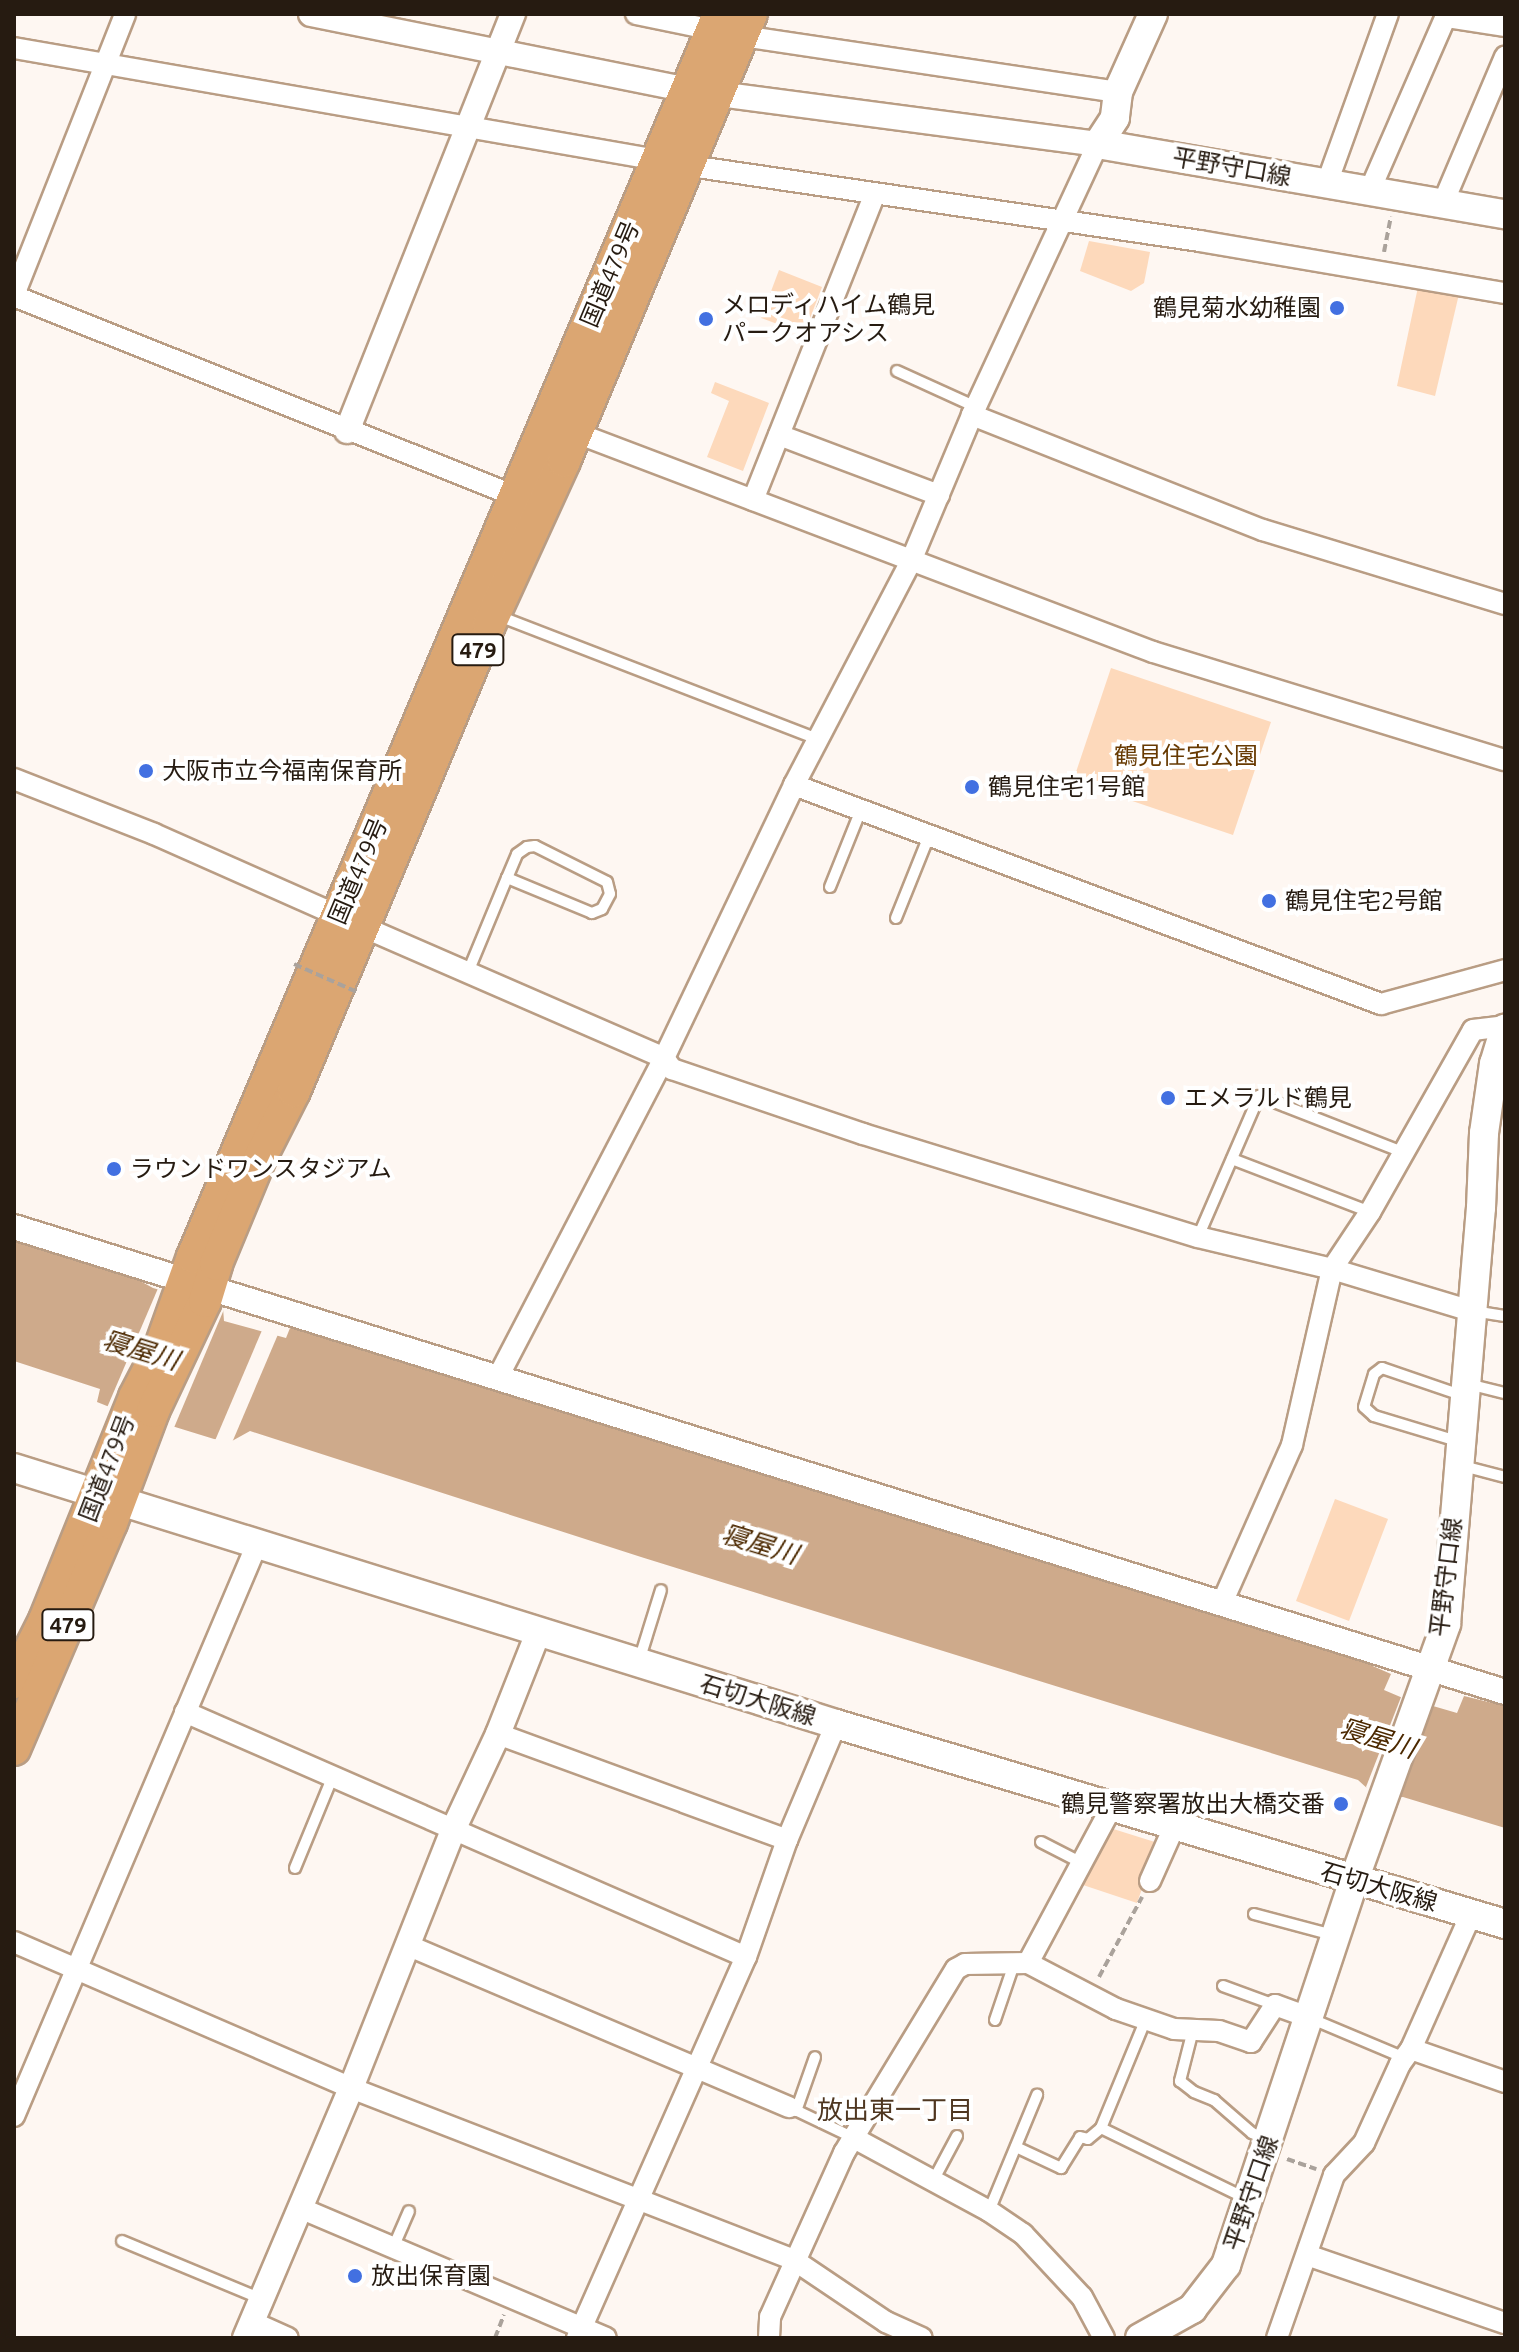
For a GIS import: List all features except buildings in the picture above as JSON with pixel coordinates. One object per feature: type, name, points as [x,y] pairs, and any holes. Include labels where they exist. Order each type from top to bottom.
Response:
[{"type":"highway","name":"国道479号","points":[[350,921],[494,614],[562,427],[732,23]]},
{"type":"highway","name":"国道479号","points":[[18,1661],[45,1620],[108,1497],[134,1428],[196,1291],[294,1091],[350,921],[515,496],[562,427]]},
{"type":"highway","name":"479","points":[[14,1749],[108,1497]]},
{"type":"main road","points":[[1098,144],[1115,118],[1118,92],[1153,14]]},
{"type":"main road","name":"平野守口線","points":[[1098,144],[1505,214]]},
{"type":"main road","name":"平野守口線","points":[[1140,2338],[1185,2315],[1221,2275],[1268,2146],[1354,1880],[1446,1624],[1481,1208],[1484,1133],[1494,1064],[1505,1028]]},
{"type":"main road","name":"石切大阪線","points":[[14,1468],[538,1633],[1174,1827],[1505,1924]]},
{"type":"street","points":[[125,14],[14,295],[515,496]]},
{"type":"street","points":[[311,14],[703,91],[1098,144],[974,411],[911,561],[794,785],[664,1058],[498,1377]]},
{"type":"street","points":[[347,431],[513,14]]},
{"type":"street","points":[[636,14],[732,23],[1118,92]]},
{"type":"street","points":[[1327,183],[1388,14]]},
{"type":"street","points":[[1382,193],[1446,16],[1500,21]]},
{"type":"street","points":[[14,48],[469,129],[874,196],[1380,270],[1505,293]]},
{"type":"street","points":[[1443,203],[1505,57]]},
{"type":"street","points":[[753,500],[874,196]]},
{"type":"street","points":[[974,411],[1263,530],[1505,604]]},
{"type":"street","points":[[562,427],[1153,652],[1505,760]]},
{"type":"street","points":[[779,435],[939,495]]},
{"type":"street","points":[[14,779],[154,834],[664,1058],[672,1069],[863,1134],[1198,1237],[1332,1269],[1471,1311]]},
{"type":"street","points":[[794,785],[1381,1004],[1505,970]]},
{"type":"street","points":[[1222,1603],[1292,1445],[1332,1269],[1370,1212],[1473,1030],[1505,1028]]},
{"type":"street","points":[[14,1227],[196,1291],[498,1377],[1222,1603],[1427,1678],[1505,1692]]},
{"type":"street","points":[[14,2116],[257,1544]]},
{"type":"street","points":[[288,2338],[248,2330],[351,2088],[454,1828],[498,1734],[538,1633]]},
{"type":"street","points":[[185,1712],[746,1957]]},
{"type":"street","points":[[579,2333],[746,1957],[787,1840],[836,1724]]},
{"type":"street","points":[[498,1734],[787,1840]]},
{"type":"street","points":[[1021,1962],[1082,1863],[1111,1808]]},
{"type":"street","points":[[1150,1881],[1174,1827]]},
{"type":"street","points":[[1282,2337],[1334,2175],[1364,2143],[1471,1914]]},
{"type":"street","points":[[14,1942],[351,2088],[794,2260],[886,2322],[922,2338]]},
{"type":"street","points":[[407,1945],[695,2070],[793,2109]]},
{"type":"street","points":[[769,2338],[770,2317],[844,2153],[956,1969],[965,1964],[1021,1962],[1174,2029],[1219,2031],[1251,2042],[1275,2005],[1310,2018]]},
{"type":"street","points":[[1408,2054],[1505,2082]]},
{"type":"street","points":[[854,2138],[989,2211],[1023,2234],[1082,2297],[1104,2338]]},
{"type":"street","points":[[300,2208],[579,2333],[606,2338]]},
{"type":"street","points":[[1307,2255],[1505,2323]]},
{"type":"lane","points":[[897,371],[974,411]]},
{"type":"lane","points":[[494,614],[818,739]]},
{"type":"lane","points":[[830,887],[861,810]]},
{"type":"lane","points":[[896,918],[929,836]]},
{"type":"lane","points":[[468,972],[507,878],[517,854],[535,846],[607,882],[610,894],[602,909],[592,913],[507,878]]},
{"type":"lane","points":[[1198,1237],[1259,1096],[1403,1152]]},
{"type":"lane","points":[[1232,1159],[1370,1212]]},
{"type":"lane","points":[[1471,1311],[1505,1316]]},
{"type":"lane","points":[[1505,1393],[1464,1390],[1382,1368],[1374,1374],[1364,1407],[1374,1416],[1505,1477]]},
{"type":"lane","points":[[638,1663],[661,1590]]},
{"type":"lane","points":[[295,1868],[333,1776]]},
{"type":"lane","points":[[1041,1842],[1082,1863]]},
{"type":"lane","points":[[1254,1914],[1337,1936]]},
{"type":"lane","points":[[995,2020],[1021,1962]]},
{"type":"lane","points":[[1223,1986],[1275,2005]]},
{"type":"lane","points":[[1310,2018],[1408,2054]]},
{"type":"lane","points":[[1016,2147],[1061,2168],[1080,2137],[1088,2139],[1101,2128],[1146,2019]]},
{"type":"lane","points":[[1193,2030],[1180,2081],[1230,2112],[1268,2146]]},
{"type":"lane","points":[[815,2057],[793,2109],[854,2138]]},
{"type":"lane","points":[[989,2211],[1037,2095]]},
{"type":"lane","points":[[1101,2128],[1249,2199]]},
{"type":"lane","points":[[933,2181],[957,2136]]},
{"type":"lane","points":[[393,2248],[409,2211]]},
{"type":"lane","points":[[122,2241],[262,2299]]},
{"type":"path","points":[[1380,270],[1382,193]]},
{"type":"path","points":[[294,964],[359,993]]},
{"type":"path","points":[[1090,1994],[1150,1881]]},
{"type":"path","points":[[1268,2146],[1334,2175]]},
{"type":"green space","points":[[1089,241],[1150,252],[1144,283],[1131,291],[1080,271]]},
{"type":"green space","points":[[779,270],[822,287],[804,334],[761,318]]},
{"type":"green space","points":[[1418,287],[1459,294],[1435,396],[1397,386]]},
{"type":"green space","points":[[715,382],[769,403],[743,471],[707,457],[729,401],[711,393]]},
{"type":"green space","name":"鶴見住宅公園","points":[[1111,668],[1271,722],[1233,835],[1073,781]]},
{"type":"green space","points":[[1335,1499],[1388,1519],[1349,1621],[1296,1601]]},
{"type":"green space","points":[[1107,1827],[1158,1843],[1137,1903],[1080,1884]]},
{"type":"water","name":"寝屋川","points":[[14,1238],[122,1271],[153,1288],[223,1308],[224,1321],[286,1338],[290,1328],[328,1336],[1350,1656],[1391,1674],[1384,1690],[1431,1710],[1433,1706],[1457,1713],[1464,1696],[1505,1706],[1505,1828],[1403,1797],[1371,1799],[1369,1790],[1358,1780],[641,1557],[250,1431],[232,1441],[214,1439],[107,1406],[97,1402],[100,1389],[14,1361]]},
{"type":"pier","points":[[159,1286],[225,1307],[173,1430],[106,1410]]},
{"type":"pier","points":[[263,1328],[279,1332],[231,1445],[214,1443]]},
{"type":"pier","points":[[1403,1692],[1407,1693],[1371,1799],[1366,1787]]},
{"type":"place","name":"鶴見菊水幼稚園","points":[[1337,308]]},
{"type":"place","name":"メロディハイム鶴見 パークオアシス","points":[[706,319]]},
{"type":"place","name":"大阪市立今福南保育所","points":[[146,771]]},
{"type":"place","name":"鶴見住宅1号館","points":[[972,787]]},
{"type":"place","name":"鶴見住宅2号館","points":[[1269,901]]},
{"type":"place","name":"エメラルド鶴見","points":[[1168,1098]]},
{"type":"place","name":"ラウンドワンスタジアム","points":[[114,1169]]},
{"type":"place","name":"鶴見警察署放出大橋交番","points":[[1341,1804]]},
{"type":"place","name":"放出保育園","points":[[355,2276]]},
{"type":"district","name":"放出東一丁目","points":[[895,2110]]}]
